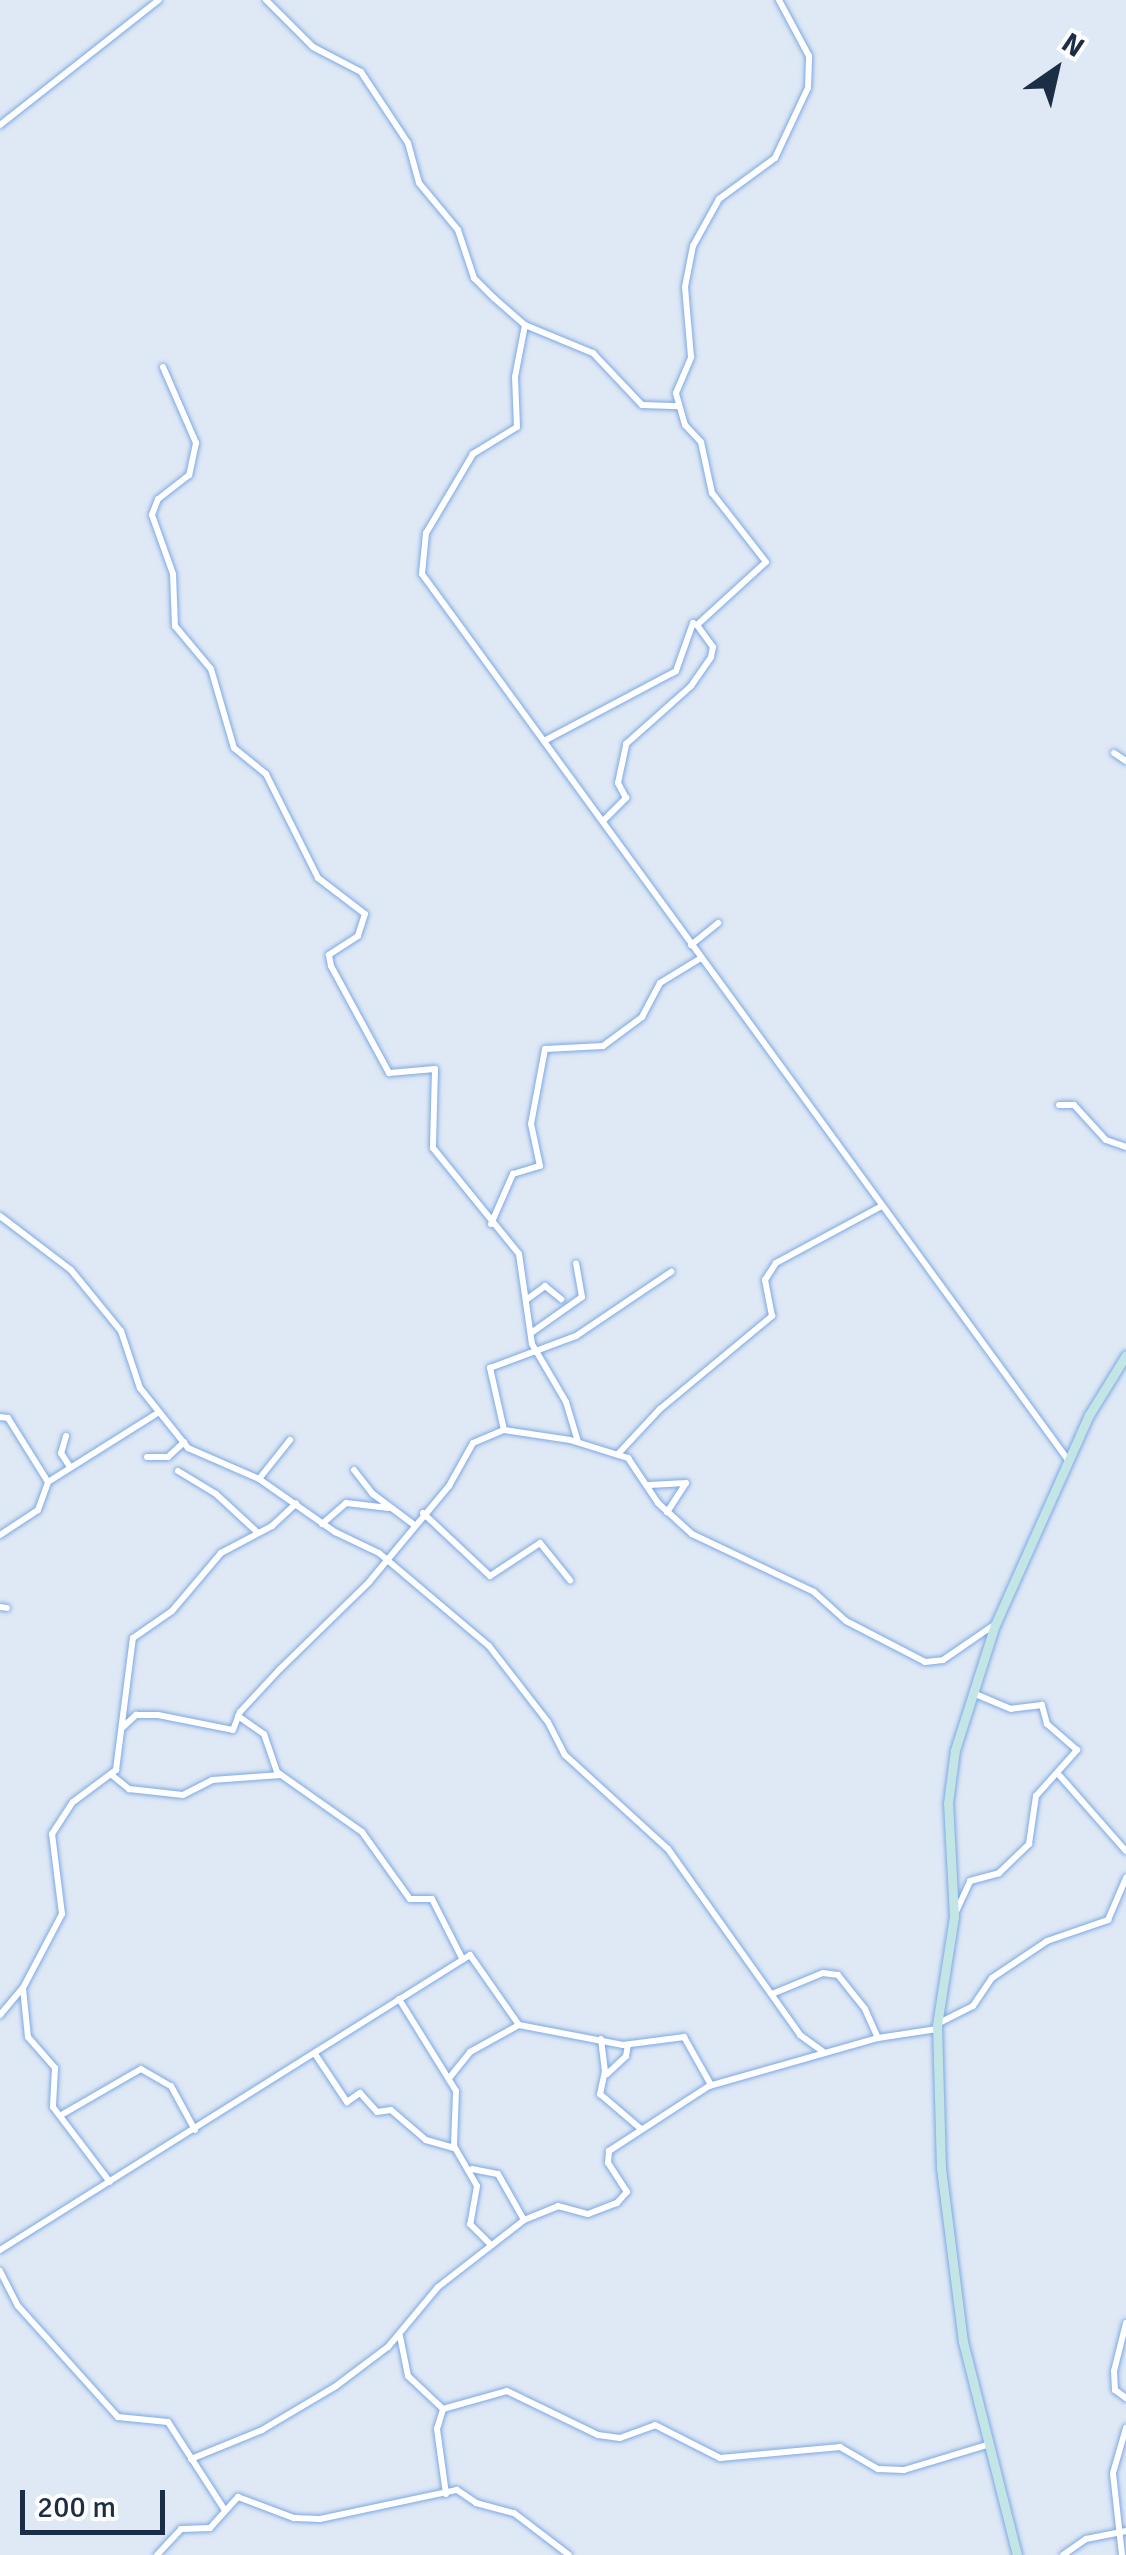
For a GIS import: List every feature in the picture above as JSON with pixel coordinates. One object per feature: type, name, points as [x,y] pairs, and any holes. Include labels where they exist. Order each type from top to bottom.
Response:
[{"type":"street","points":[[0,125],[159,0]]},
{"type":"street","points":[[266,0],[313,47],[361,72],[408,143],[419,183],[458,230],[474,278],[525,325],[584,347],[642,406],[679,406]]},
{"type":"street","points":[[602,822],[626,798],[618,783],[623,748],[690,686],[711,657],[714,648],[698,624],[766,562],[712,494],[701,442],[679,406],[677,389],[692,351],[685,296],[692,246],[719,198],[774,158],[808,88],[807,50],[779,0]]},
{"type":"street","points":[[525,325],[514,377],[517,427],[473,454],[426,533],[421,572],[1068,1460]]},
{"type":"street","points":[[163,367],[196,442],[189,475],[158,499],[152,515],[173,574],[175,626],[211,669],[234,748],[266,774],[318,878],[365,914],[358,936],[330,956],[331,966],[390,1073],[435,1069],[433,1148],[490,1224],[518,1254],[533,1347],[566,1402],[578,1442]]},
{"type":"street","points":[[544,741],[676,671],[693,622]]},
{"type":"street","points":[[1114,753],[1126,761]]},
{"type":"street","points":[[691,945],[718,923]]},
{"type":"street","points":[[490,1224],[513,1174],[540,1166],[532,1124],[546,1049],[603,1046],[642,1017],[660,983],[701,958]]},
{"type":"street","points":[[1059,1106],[1074,1105],[1106,1140],[1126,1147]]},
{"type":"street","points":[[618,1454],[660,1409],[772,1315],[766,1277],[776,1263],[882,1206]]},
{"type":"street","points":[[0,1216],[71,1270],[121,1331],[140,1388],[194,1453],[260,1480],[322,1524],[387,1559],[497,1654],[548,1722],[565,1755],[674,1856],[800,2035],[822,2052]]},
{"type":"street","points":[[530,1334],[581,1298],[576,1264]]},
{"type":"street","points":[[504,1430],[488,1371],[533,1347],[576,1336],[671,1272]]},
{"type":"street","points":[[526,1300],[545,1286],[561,1299]]},
{"type":"street","points":[[1017,2555],[959,2322],[941,2168],[937,2026],[954,1916],[948,1803],[972,1693],[995,1625],[1068,1460],[1121,1371],[1126,1355]]},
{"type":"street","points":[[0,1535],[37,1511],[48,1482],[159,1412]]},
{"type":"street","points":[[0,1417],[8,1418],[48,1482]]},
{"type":"street","points":[[124,1727],[136,1715],[160,1715],[230,1731],[238,1716],[387,1559],[449,1486],[473,1443],[504,1430],[578,1442],[618,1454],[648,1484],[667,1512],[713,1547],[814,1592],[846,1621],[925,1662],[943,1660],[995,1625]]},
{"type":"street","points":[[66,1436],[61,1453],[70,1467]]},
{"type":"street","points":[[260,1480],[290,1440]]},
{"type":"street","points":[[146,1457],[168,1457],[184,1442]]},
{"type":"street","points":[[354,1470],[389,1508],[414,1524]]},
{"type":"street","points":[[178,1471],[257,1532]]},
{"type":"street","points":[[648,1484],[686,1483],[667,1512]]},
{"type":"street","points":[[322,1524],[346,1502],[389,1508]]},
{"type":"street","points":[[0,2016],[23,1988],[64,1901],[52,1834],[74,1802],[113,1776],[124,1727],[133,1638],[172,1611],[220,1553],[296,1504]]},
{"type":"street","points":[[423,1513],[488,1574],[540,1543],[570,1580]]},
{"type":"street","points":[[954,1916],[970,1881],[999,1873],[1029,1844],[1036,1796],[1060,1776],[1077,1746],[1047,1724],[1043,1706],[1011,1709],[972,1693]]},
{"type":"street","points":[[238,1716],[264,1734],[281,1775],[354,1824],[410,1899],[432,1900],[463,1960]]},
{"type":"street","points":[[113,1776],[130,1789],[182,1796],[212,1780],[281,1775]]},
{"type":"street","points":[[1060,1776],[1126,1851]]},
{"type":"street","points":[[191,2459],[262,2430],[336,2386],[400,2334],[438,2287],[524,2220],[558,2206],[582,2214],[617,2203],[626,2188],[605,2156],[620,2138],[712,2086],[822,2052],[937,2026],[973,2006],[992,1978],[1047,1941],[1108,1920],[1126,1878]]},
{"type":"street","points":[[0,2250],[463,1960],[476,1957],[518,2026]]},
{"type":"street","points":[[772,1994],[820,1974],[836,1974],[866,2009],[878,2038]]},
{"type":"street","points":[[23,1988],[28,2037],[55,2068],[53,2107],[63,2114],[110,2182]]},
{"type":"street","points":[[399,1999],[450,2077],[460,2105],[455,2149]]},
{"type":"street","points":[[450,2077],[470,2052],[518,2026],[628,2044],[684,2037],[712,2086]]},
{"type":"street","points":[[600,2040],[605,2076],[602,2099],[640,2129]]},
{"type":"street","points":[[605,2076],[626,2056],[628,2044]]},
{"type":"street","points":[[315,2054],[347,2102],[360,2094],[376,2112],[391,2110],[426,2140],[455,2149],[472,2168],[478,2194],[470,2224],[491,2245]]},
{"type":"street","points":[[63,2114],[141,2069],[170,2086],[195,2130]]},
{"type":"street","points":[[472,2168],[498,2174],[524,2220]]},
{"type":"street","points":[[0,2271],[18,2306],[118,2418],[164,2419],[224,2509]]},
{"type":"street","points":[[1126,2322],[1114,2371],[1115,2390],[1126,2398]]},
{"type":"street","points":[[400,2334],[408,2376],[443,2408]]},
{"type":"street","points":[[443,2408],[514,2392],[606,2438],[655,2425],[714,2457],[840,2446],[891,2470],[930,2465],[988,2445]]},
{"type":"street","points":[[443,2408],[437,2429],[446,2494]]},
{"type":"street","points":[[1122,2555],[1113,2473],[1126,2428]]},
{"type":"street","points":[[156,2555],[181,2529],[208,2530],[224,2509],[242,2497],[294,2518],[320,2520],[460,2490],[476,2503],[514,2513],[568,2555]]},
{"type":"street","points":[[1063,2555],[1086,2540],[1120,2530]]}]
